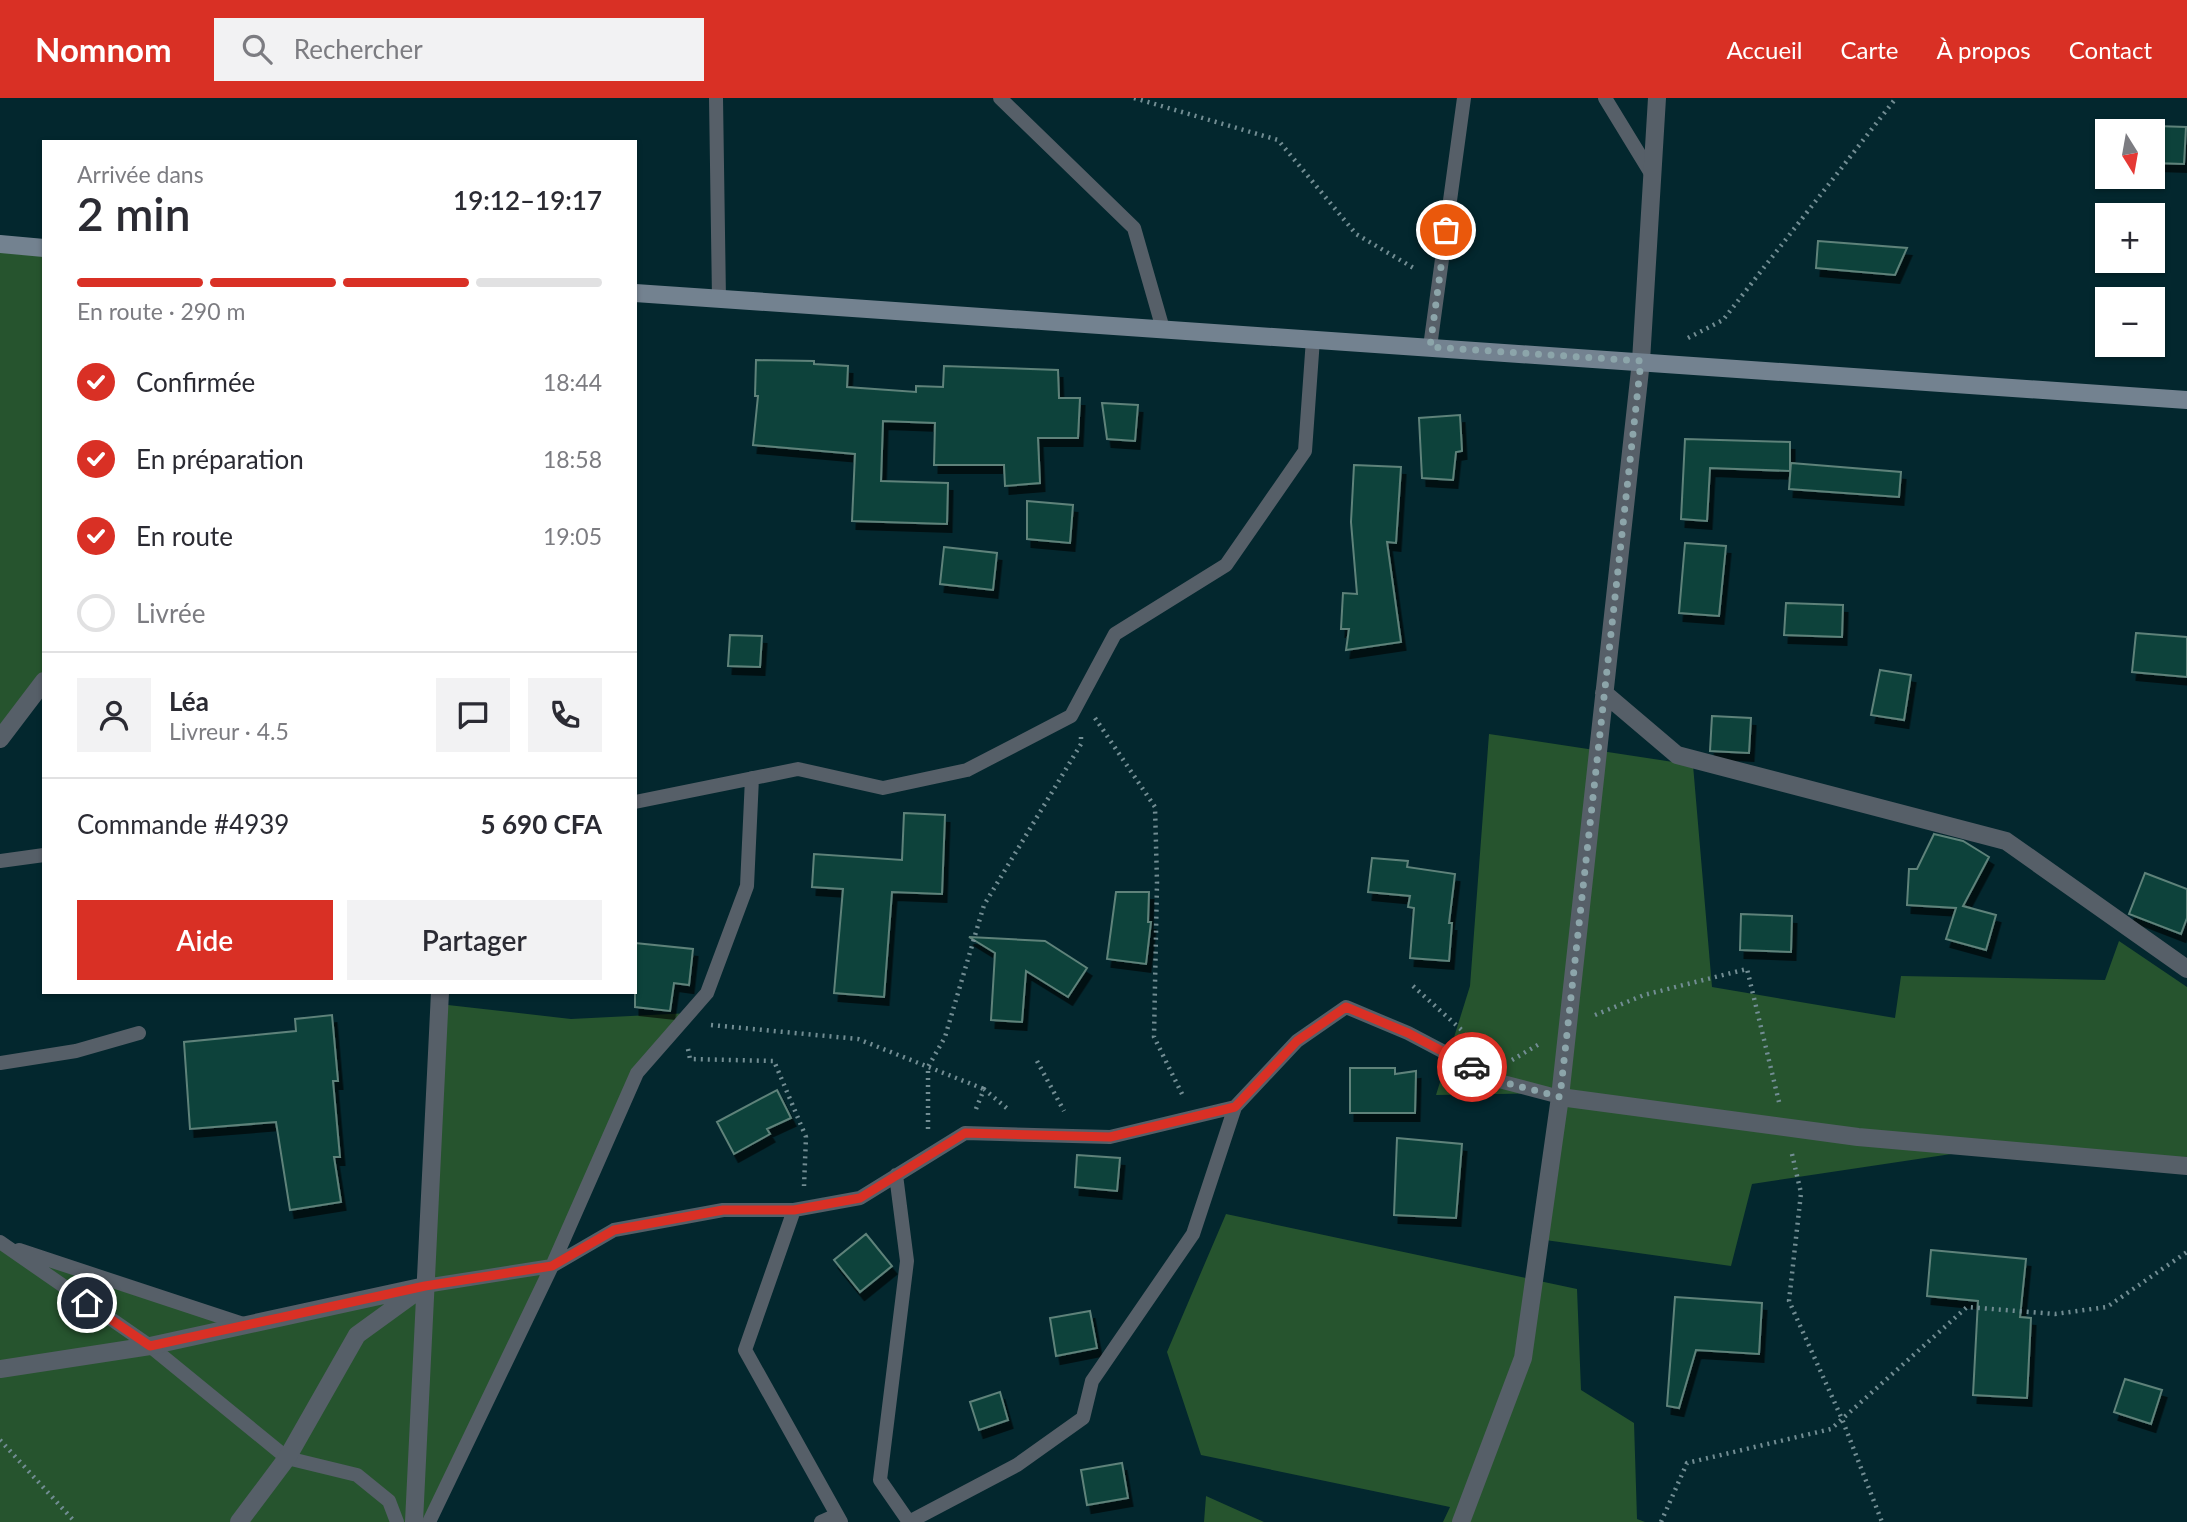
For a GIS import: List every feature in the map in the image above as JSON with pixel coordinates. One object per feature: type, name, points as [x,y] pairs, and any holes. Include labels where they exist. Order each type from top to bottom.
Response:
[{"type":"main road","points":[[0,244],[42,247]]},
{"type":"main road","points":[[637,293],[2187,400]]},
{"type":"street","points":[[1461,1522],[1523,1358],[1560,1097],[1641,361],[1657,98]]},
{"type":"street","points":[[0,739],[42,684]]},
{"type":"street","points":[[1604,693],[1677,755],[2006,841],[2187,969]]},
{"type":"street","points":[[414,1522],[440,994]]},
{"type":"street","points":[[1560,1097],[1858,1137],[2187,1166]]},
{"type":"street","points":[[0,1369],[150,1346],[425,1286]]},
{"type":"street","points":[[239,1522],[287,1458],[357,1335],[425,1286]]},
{"type":"lane","points":[[716,98],[719,299]]},
{"type":"lane","points":[[1000,98],[1134,228],[1163,329]]},
{"type":"lane","points":[[1430,347],[1464,98]]},
{"type":"lane","points":[[1605,98],[1652,175]]},
{"type":"lane","points":[[637,802],[798,769],[883,788],[967,770],[1071,716],[1115,634],[1226,565],[1306,451],[1313,339]]},
{"type":"lane","points":[[429,1522],[552,1266],[638,1073],[707,993],[747,886],[752,778]]},
{"type":"lane","points":[[0,861],[42,855]]},
{"type":"lane","points":[[896,1175],[907,1261],[880,1480],[909,1522],[1017,1465],[1083,1418],[1092,1381],[1193,1234],[1235,1107],[1297,1041],[1346,1007],[1408,1033],[1499,1081],[1560,1097]]},
{"type":"lane","points":[[0,1063],[76,1051],[139,1033]]},
{"type":"lane","points":[[425,1286],[552,1266],[614,1230],[723,1210],[799,1209],[860,1198],[965,1133],[1110,1137],[1235,1107]]},
{"type":"lane","points":[[799,1209],[745,1350],[839,1518],[821,1522]]},
{"type":"lane","points":[[1,1243],[247,1325]]},
{"type":"lane","points":[[1,1243],[150,1346],[287,1458],[357,1475],[388,1501],[397,1522]]},
{"type":"path","points":[[1134,98],[1278,140],[1356,234],[1438,283]]},
{"type":"path","points":[[1641,361],[1723,320],[1896,98]]},
{"type":"path","points":[[927,1157],[928,1067],[945,1037],[984,905],[1081,744],[1081,698]]},
{"type":"path","points":[[1081,698],[1155,807],[1157,882],[1154,1037],[1193,1117]]},
{"type":"path","points":[[1488,1075],[1568,1026],[1643,995],[1747,969],[1801,1193],[1789,1301],[1842,1419],[1881,1522]]},
{"type":"path","points":[[1413,986],[1473,1040]]},
{"type":"path","points":[[799,1209],[806,1137],[774,1061],[690,1059],[682,1022],[858,1040],[984,1089]]},
{"type":"path","points":[[1037,1060],[1078,1136]]},
{"type":"path","points":[[1661,1522],[1687,1462],[1830,1429],[1967,1307],[2055,1314],[2107,1307],[2187,1252]]},
{"type":"path","points":[[0,1440],[75,1522]]},
{"type":"green space","points":[[0,244],[42,248],[42,684],[0,739]]},
{"type":"green space","points":[[1489,734],[1693,765],[1712,987],[1895,1018],[1901,976],[2105,980],[2119,941],[2187,987],[2187,1173],[1998,1147],[1752,1184],[1731,1266],[1531,1238],[1564,1093],[1436,1095],[1470,986]]},
{"type":"green space","points":[[439,1004],[571,1019],[690,1013],[637,1073],[429,1522],[0,1522],[0,1243],[247,1325],[425,1286]]},
{"type":"green space","points":[[1226,1214],[1577,1289],[1581,1390],[1634,1423],[1637,1519],[1645,1522],[1443,1522],[1450,1507],[1201,1455],[1167,1352]]},
{"type":"green space","points":[[1206,1496],[1264,1522],[1204,1522]]},
{"type":"building","points":[[2165,126],[2186,127],[2184,164],[2165,163]]},
{"type":"building","points":[[1818,241],[1907,248],[1895,275],[1816,268]]},
{"type":"building","points":[[756,360],[814,361],[814,364],[848,366],[847,387],[916,392],[916,386],[943,387],[944,366],[1058,370],[1059,398],[1080,398],[1078,438],[1038,438],[1040,483],[1005,486],[1004,465],[934,465],[935,423],[883,421],[881,481],[948,483],[947,524],[852,521],[855,454],[753,445],[758,396],[755,396]]},
{"type":"building","points":[[1102,403],[1138,405],[1135,441],[1107,439]]},
{"type":"building","points":[[1460,415],[1462,451],[1456,452],[1453,480],[1422,478],[1419,418]]},
{"type":"building","points":[[1685,439],[1790,442],[1790,471],[1710,468],[1707,521],[1681,519]]},
{"type":"building","points":[[1791,463],[1901,472],[1899,497],[1789,489]]},
{"type":"building","points":[[1354,465],[1401,467],[1396,543],[1387,542],[1401,642],[1346,650],[1349,629],[1341,629],[1343,593],[1357,594],[1351,522]]},
{"type":"building","points":[[1027,501],[1073,505],[1070,543],[1027,539]]},
{"type":"building","points":[[1685,543],[1726,546],[1719,616],[1679,613]]},
{"type":"building","points":[[944,547],[997,553],[993,590],[940,584]]},
{"type":"building","points":[[1786,603],[1843,605],[1842,637],[1784,635]]},
{"type":"building","points":[[2136,633],[2187,637],[2187,677],[2132,672]]},
{"type":"building","points":[[730,635],[762,636],[760,667],[728,666]]},
{"type":"building","points":[[1880,670],[1911,675],[1904,720],[1871,715]]},
{"type":"building","points":[[1712,716],[1751,718],[1749,753],[1710,751]]},
{"type":"building","points":[[904,813],[945,815],[942,894],[892,892],[884,997],[834,993],[843,889],[812,887],[814,854],[902,860]]},
{"type":"building","points":[[1934,834],[1963,841],[1989,857],[1963,906],[1996,915],[1986,950],[1946,939],[1956,908],[1907,905],[1909,869],[1917,869]]},
{"type":"building","points":[[1372,858],[1408,861],[1407,867],[1455,874],[1449,923],[1452,923],[1449,961],[1410,958],[1414,908],[1408,907],[1410,896],[1368,892]]},
{"type":"building","points":[[2145,873],[2187,889],[2187,918],[2181,934],[2129,914]]},
{"type":"building","points":[[1116,892],[1149,892],[1148,922],[1151,922],[1146,964],[1107,959]]},
{"type":"building","points":[[1741,914],[1792,916],[1791,952],[1740,950]]},
{"type":"building","points":[[969,937],[1045,941],[1087,968],[1068,997],[1026,971],[1022,1022],[991,1020],[995,953]]},
{"type":"building","points":[[637,943],[693,949],[689,985],[674,983],[670,1011],[635,1007]]},
{"type":"building","points":[[332,1015],[338,1081],[333,1081],[340,1157],[334,1157],[341,1202],[290,1210],[276,1122],[190,1129],[184,1042],[296,1031],[295,1019]]},
{"type":"building","points":[[1350,1068],[1395,1068],[1395,1074],[1416,1071],[1415,1113],[1350,1113]]},
{"type":"building","points":[[777,1090],[791,1118],[767,1129],[770,1134],[734,1154],[717,1122]]},
{"type":"building","points":[[1397,1138],[1462,1144],[1456,1218],[1394,1215]]},
{"type":"building","points":[[1077,1155],[1120,1158],[1117,1191],[1075,1187]]},
{"type":"building","points":[[866,1234],[892,1266],[860,1292],[834,1260]]},
{"type":"building","points":[[1931,1250],[2026,1259],[2020,1317],[2031,1318],[2027,1398],[1973,1395],[1978,1301],[1927,1296]]},
{"type":"building","points":[[1675,1297],[1762,1303],[1759,1354],[1696,1350],[1679,1408],[1667,1406]]},
{"type":"building","points":[[1090,1311],[1097,1348],[1056,1356],[1050,1318]]},
{"type":"building","points":[[2125,1379],[2162,1390],[2151,1424],[2114,1412]]},
{"type":"building","points":[[1000,1392],[1008,1420],[979,1430],[970,1402]]},
{"type":"building","points":[[1122,1463],[1128,1498],[1087,1505],[1081,1470]]},
{"type":"way so far","points":[[1446,230],[1430,347],[1641,361],[1560,1097],[1499,1081],[1472,1067]]},
{"type":"route","points":[[87,1303],[150,1346],[425,1286],[552,1266],[614,1230],[723,1210],[794,1210],[860,1198],[965,1133],[1110,1137],[1235,1107],[1297,1041],[1346,1007],[1408,1033],[1472,1067]]}]
